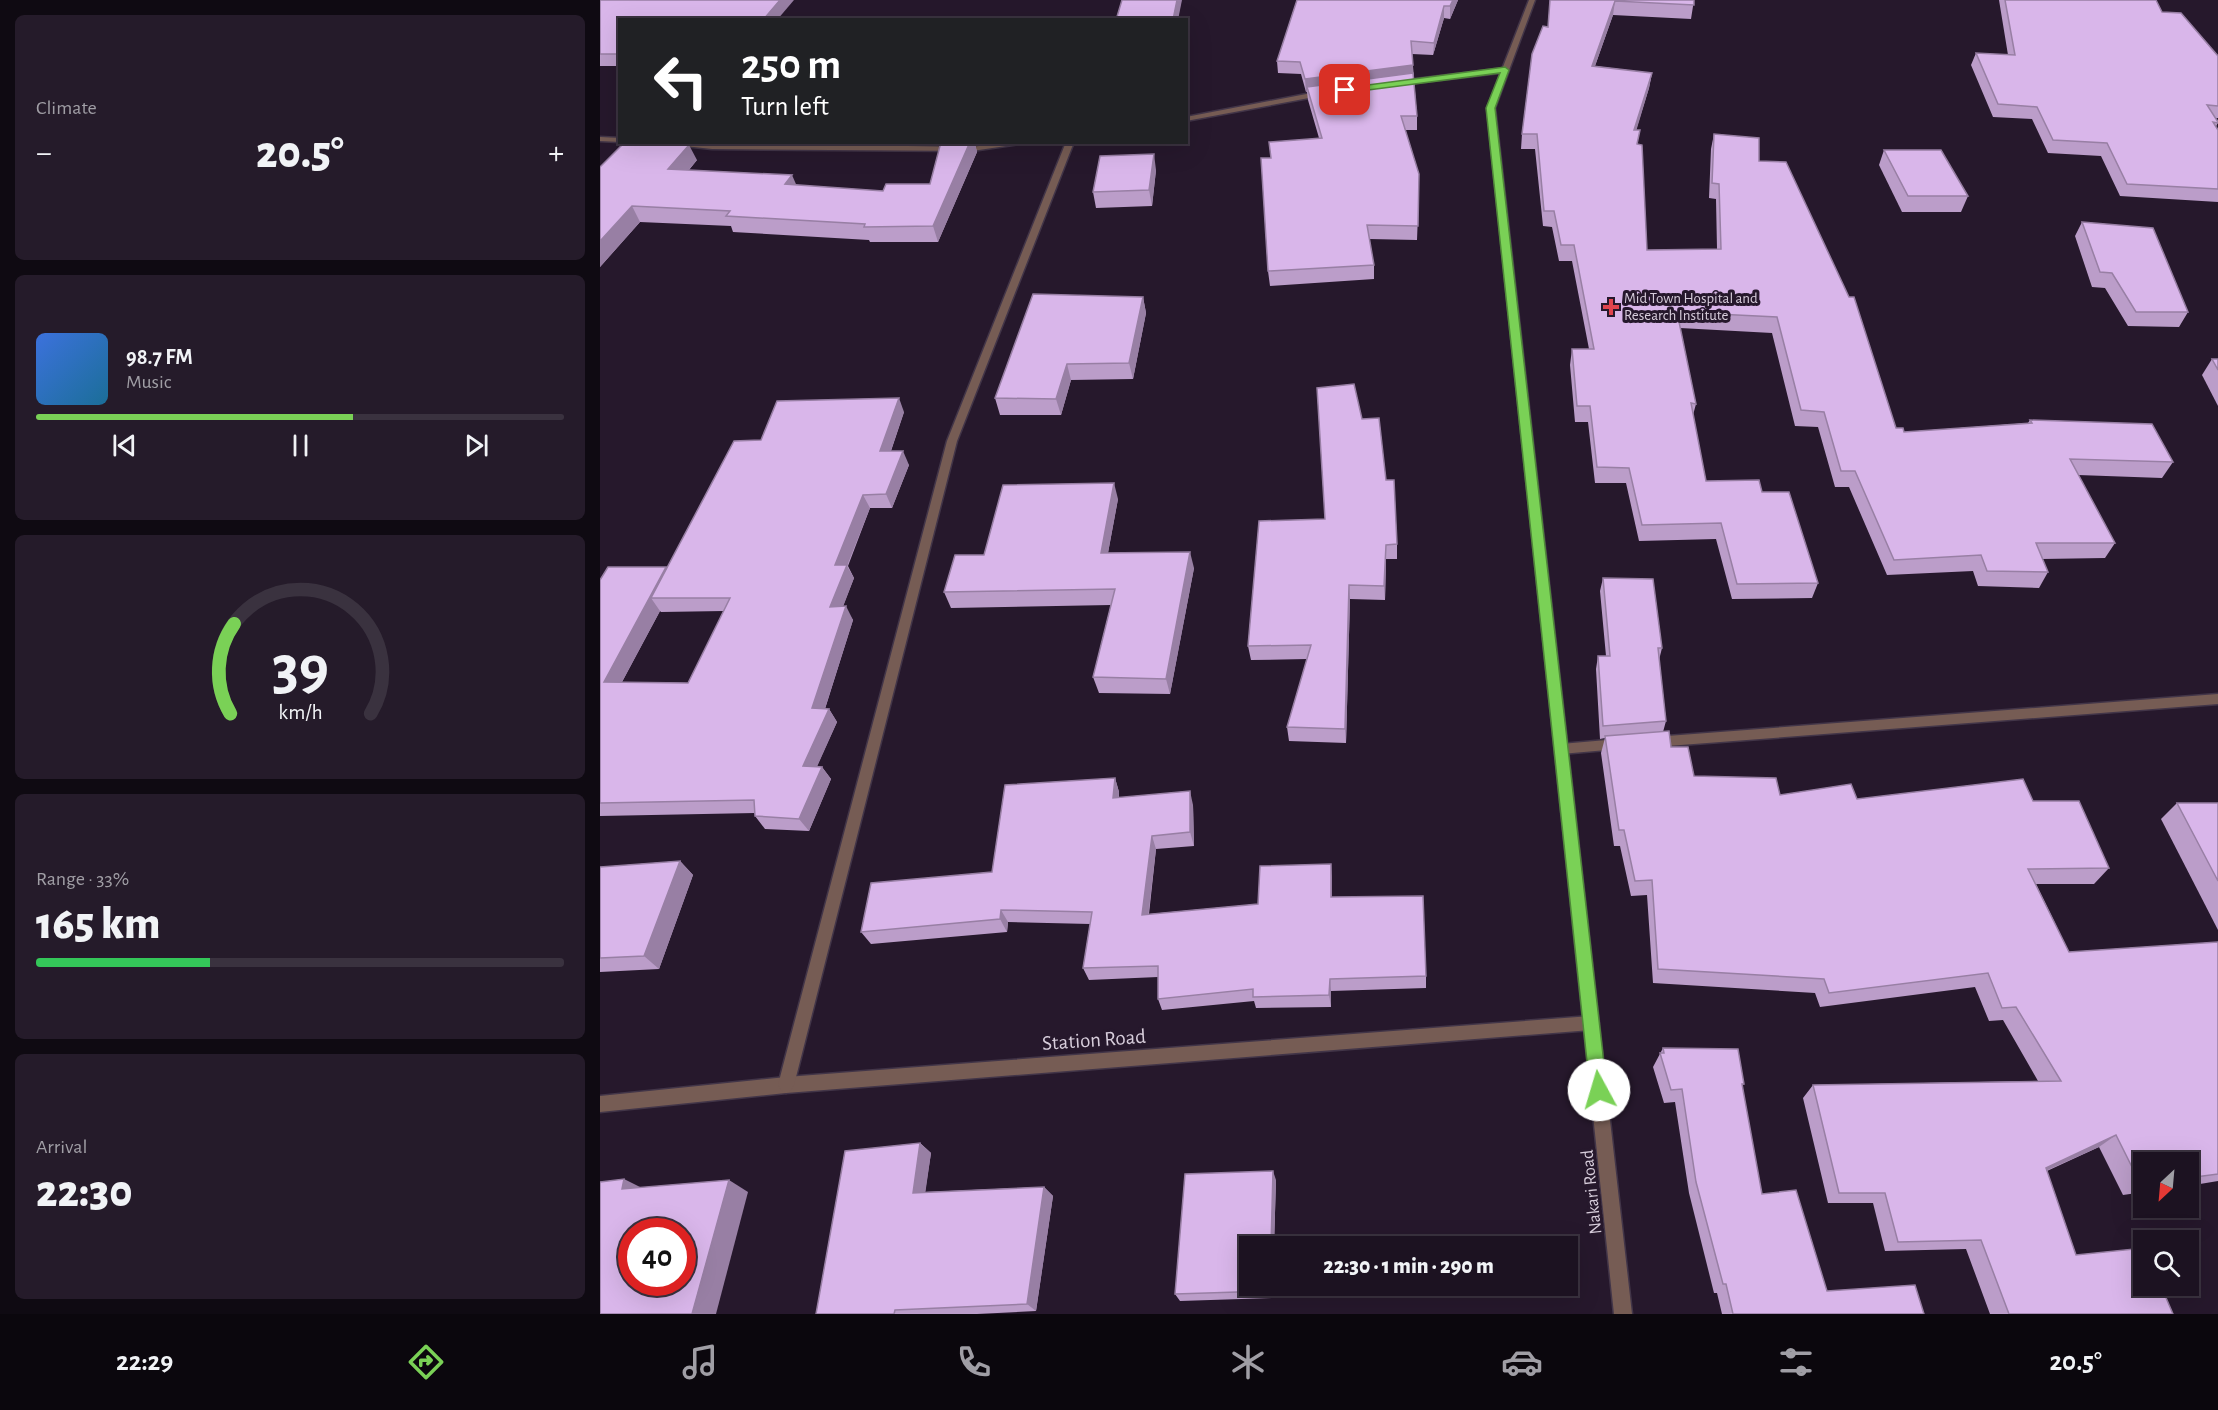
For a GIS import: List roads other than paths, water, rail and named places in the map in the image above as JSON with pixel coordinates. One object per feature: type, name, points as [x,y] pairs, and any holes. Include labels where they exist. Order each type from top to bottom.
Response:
[{"type":"street","name":"Nakari Road","points":[[1532,0],[1491,108],[1623,1314]]},
{"type":"street","points":[[1391,85],[1505,70]]},
{"type":"street","points":[[1188,118],[1334,92]]},
{"type":"street","points":[[600,139],[618,140]]},
{"type":"street","points":[[675,144],[712,147],[972,149],[1013,144]]},
{"type":"street","points":[[786,1084],[952,441],[1069,144]]},
{"type":"street","points":[[1561,748],[2218,699]]},
{"type":"street","name":"Station Road","points":[[600,1104],[786,1084],[1591,1023]]},
{"type":"place","name":"Mid Town Hospital and Research Institute","points":[[1611,307]]}]
